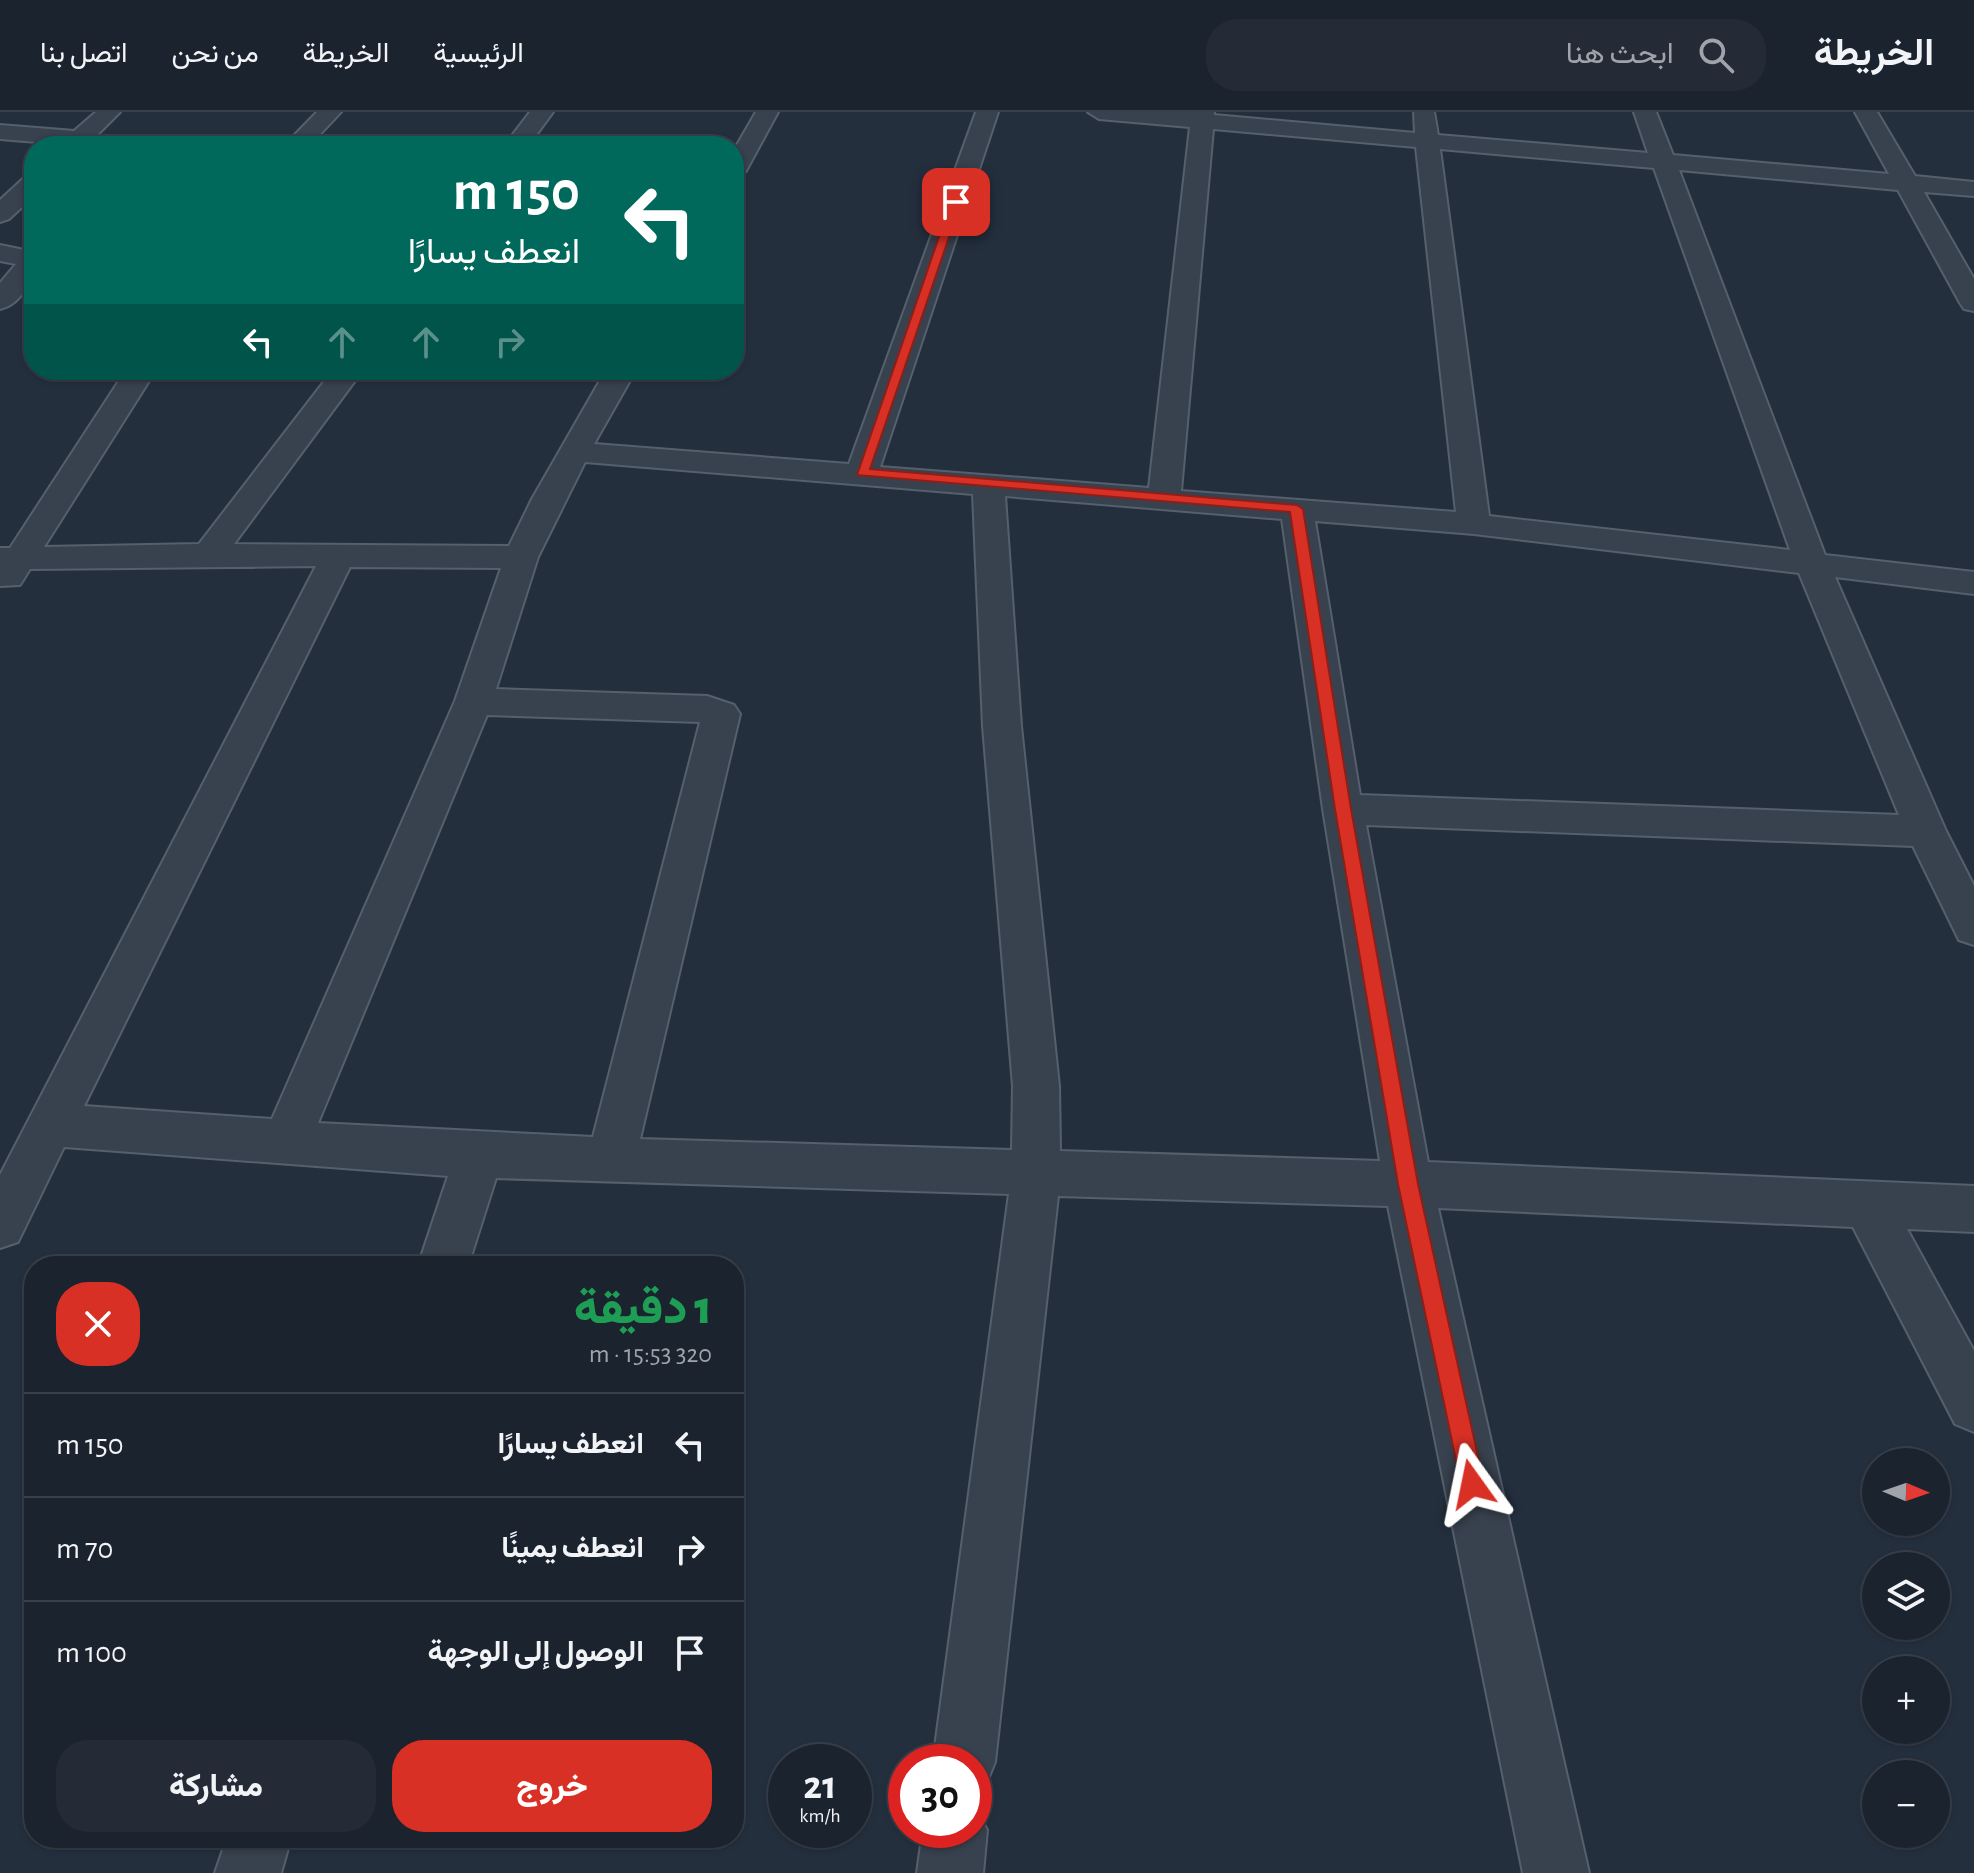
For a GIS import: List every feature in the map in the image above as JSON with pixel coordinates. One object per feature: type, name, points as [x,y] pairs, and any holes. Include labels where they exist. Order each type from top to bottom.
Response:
[{"type":"street","points":[[83,136],[109,112]]},
{"type":"street","points":[[306,136],[330,112]]},
{"type":"street","points":[[524,136],[542,112]]},
{"type":"street","points":[[744,153],[767,112]]},
{"type":"street","points":[[862,472],[987,112]]},
{"type":"street","points":[[1099,112],[1426,126],[1661,159],[1974,189]]},
{"type":"street","points":[[1645,112],[1812,564],[1926,831],[1974,928]]},
{"type":"street","points":[[1866,112],[1974,303]]},
{"type":"street","points":[[1164,497],[1203,116]]},
{"type":"street","points":[[1426,126],[1474,524]]},
{"type":"street","points":[[0,132],[28,136]]},
{"type":"street","points":[[0,214],[24,191]]},
{"type":"street","points":[[0,253],[24,261]]},
{"type":"street","points":[[0,301],[24,272]]},
{"type":"street","points":[[0,589],[10,558],[134,380]]},
{"type":"street","points":[[209,555],[340,380]]},
{"type":"street","points":[[286,1142],[474,701],[521,557],[574,452],[615,380]]},
{"type":"street","points":[[574,452],[862,472],[1474,524],[1974,583]]},
{"type":"street","points":[[966,1744],[1036,1175],[1036,1086],[1002,726],[988,483]]},
{"type":"street","points":[[1297,509],[1343,809],[1408,1184],[1556,1873]]},
{"type":"street","points":[[10,558],[209,555],[521,557]]},
{"type":"street","points":[[0,1225],[338,556]]},
{"type":"street","points":[[474,701],[707,709],[721,714],[611,1160]]},
{"type":"street","points":[[1343,809],[1926,831]]},
{"type":"street","points":[[52,1125],[479,1156],[1408,1184],[1869,1207],[1974,1209]]},
{"type":"street","points":[[446,1256],[479,1156]]},
{"type":"street","points":[[1869,1207],[1974,1405]]},
{"type":"street","points":[[248,1873],[256,1848]]},
{"type":"street","points":[[950,1873],[953,1848]]},
{"type":"route","points":[[956,202],[862,472],[1297,509],[1343,809],[1408,1184],[1472,1484]]}]
